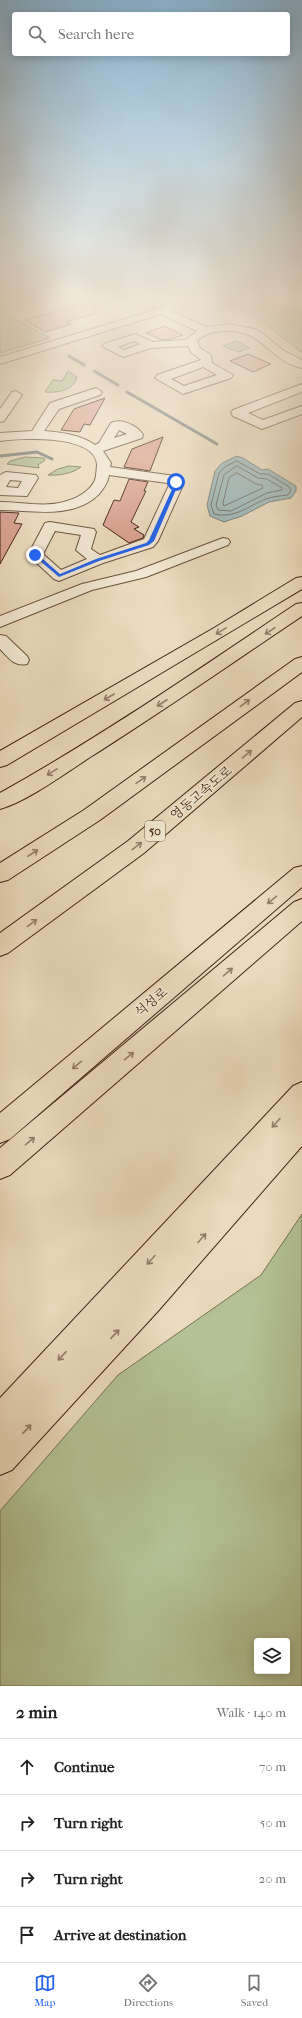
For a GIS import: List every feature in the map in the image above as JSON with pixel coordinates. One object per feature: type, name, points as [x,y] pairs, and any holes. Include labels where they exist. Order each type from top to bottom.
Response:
[{"type":"highway","points":[[0,760],[220,632],[302,582]]},
{"type":"highway","points":[[0,802],[39,780],[161,704],[302,608]]},
{"type":"highway","points":[[0,874],[92,815],[302,663]]},
{"type":"highway","name":"영동고속도로","points":[[0,946],[136,847],[302,707]]},
{"type":"highway","name":"석성로","points":[[0,1130],[302,874]]},
{"type":"highway","points":[[0,1166],[302,908]]},
{"type":"highway","points":[[0,1422],[302,1094]]},
{"type":"highway","points":[[0,1458],[147,1300],[302,1126]]},
{"type":"street","points":[[302,388],[237,413],[262,425],[302,410]]},
{"type":"street","points":[[36,434],[54,406],[96,392]]},
{"type":"street","points":[[0,418],[16,395]]},
{"type":"street","points":[[0,437],[36,434],[65,438],[95,449],[101,456],[103,470],[101,482],[95,489],[80,501],[72,505],[61,507],[0,506]]},
{"type":"street","points":[[95,449],[109,444]]},
{"type":"street","points":[[98,560],[151,541],[176,485],[176,482],[170,479],[103,470]]},
{"type":"street","points":[[0,486],[6,476],[31,478],[22,493],[0,491]]},
{"type":"street","points":[[0,622],[87,587],[141,574],[223,542]]},
{"type":"street","points":[[0,640],[21,660]]},
{"type":"green space","points":[[63,379],[76,379],[72,385],[64,390],[45,392],[53,380],[62,381]]},
{"type":"green space","points":[[25,457],[44,458],[45,460],[38,465],[39,468],[7,464],[10,461]]},
{"type":"green space","points":[[69,466],[81,467],[66,474],[48,475],[58,469]]},
{"type":"green space","points":[[302,1214],[302,1686],[0,1686],[0,1511],[118,1375],[261,1275]]},
{"type":"water","points":[[237,456],[262,470],[268,469],[296,486],[296,491],[291,498],[269,502],[242,516],[224,522],[210,516],[207,505],[215,471],[222,463]]},
{"type":"building","points":[[105,398],[90,425],[84,424],[80,432],[61,430],[74,409]]},
{"type":"building","points":[[163,437],[150,471],[124,467],[132,449]]},
{"type":"building","points":[[129,479],[148,482],[144,491],[146,491],[131,522],[139,527],[134,529],[144,535],[143,538],[129,543],[103,525],[114,500],[120,501]]},
{"type":"building","points":[[0,512],[19,513],[14,523],[22,524],[0,564]]},
{"type":"waterway","points":[[107,379],[118,385]]},
{"type":"waterway","points":[[127,392],[217,444]]},
{"type":"waterway","points":[[0,456],[37,452],[52,459]]},
{"type":"route","points":[[35,555],[36,558],[59,576],[98,560],[148,544],[151,541],[176,482]]}]
